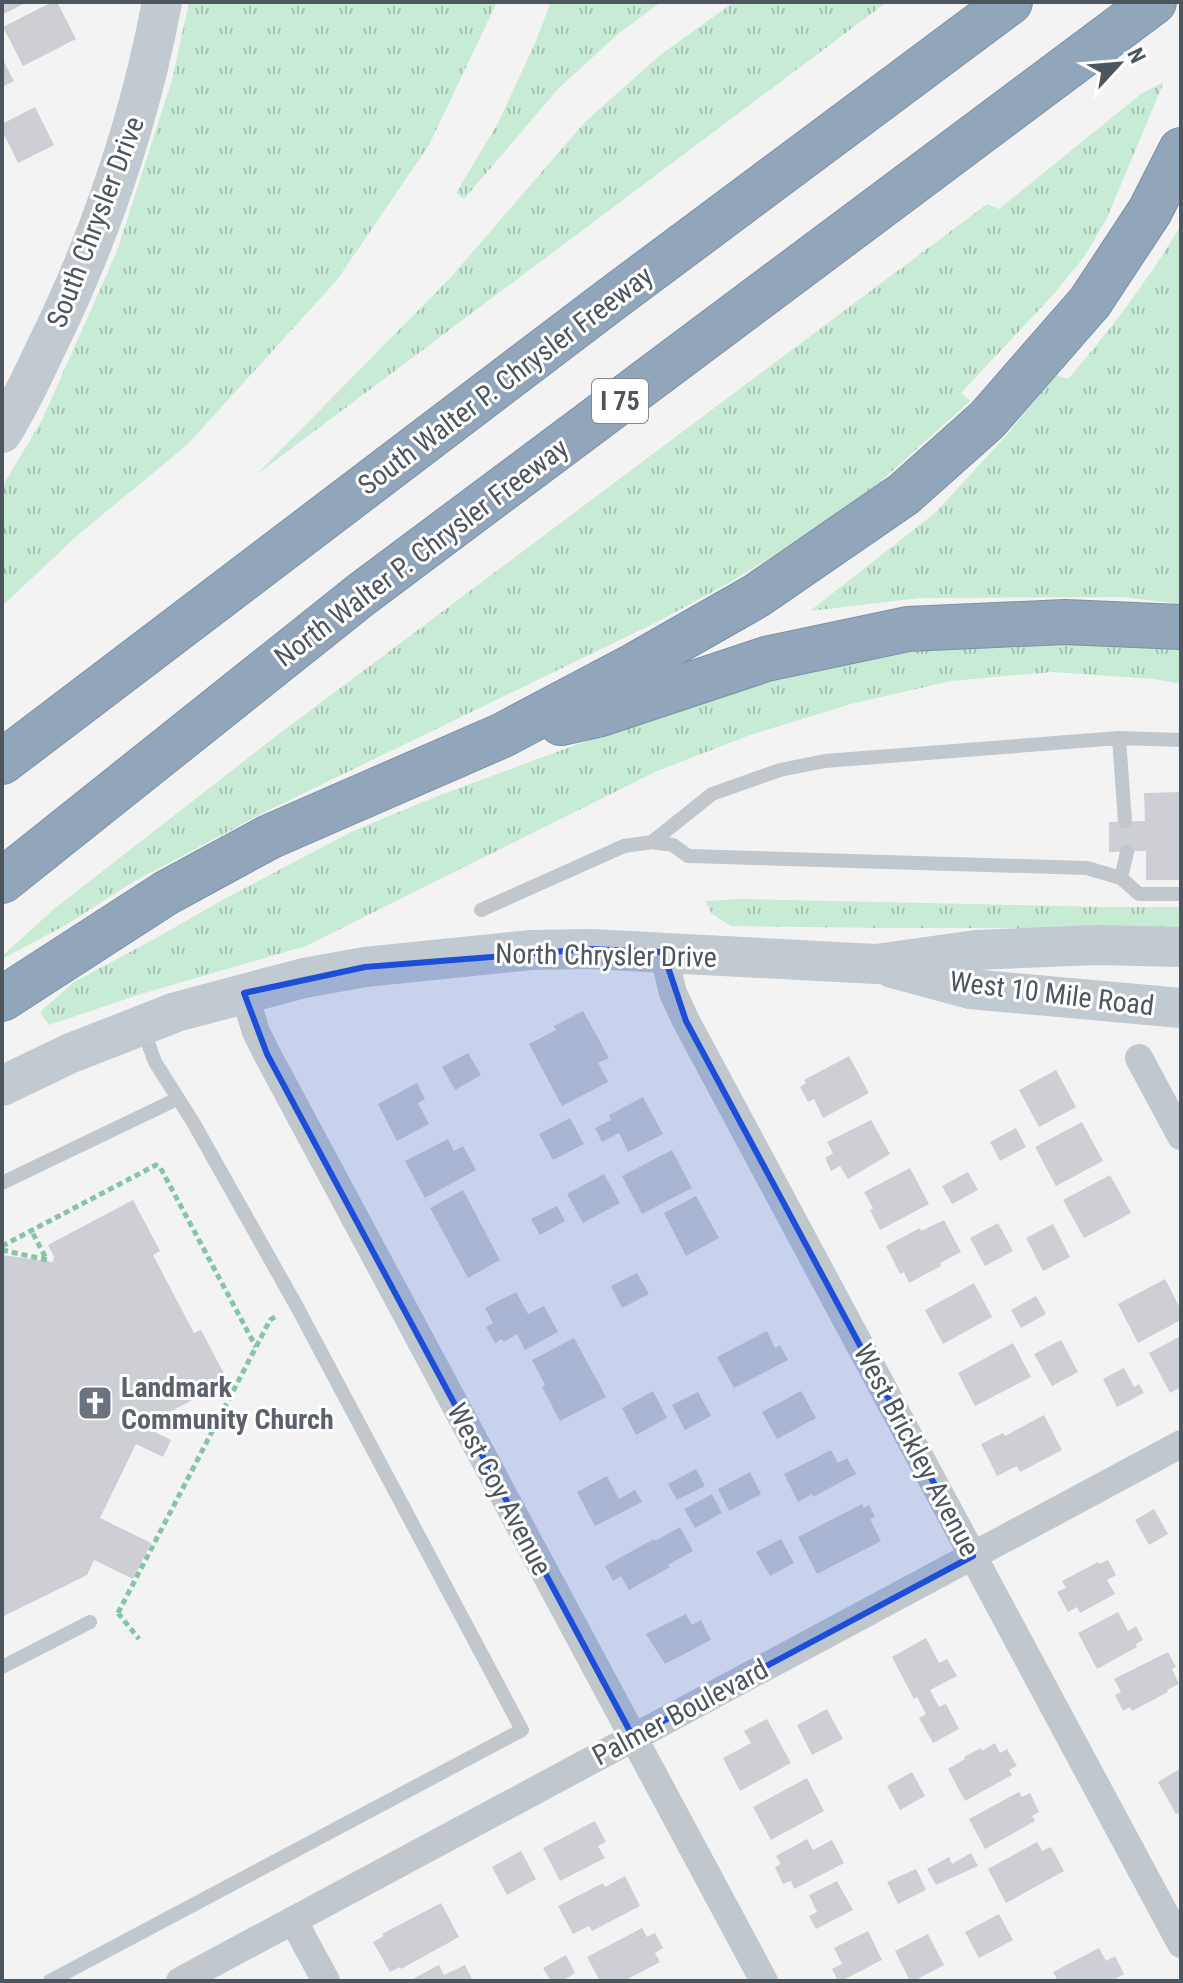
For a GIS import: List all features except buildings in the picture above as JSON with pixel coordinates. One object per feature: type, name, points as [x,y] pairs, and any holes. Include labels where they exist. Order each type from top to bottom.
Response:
[{"type":"highway","name":"South Walter P. Chrysler Freeway","points":[[2,762],[609,301],[1010,2]]},
{"type":"highway","name":"North Walter P. Chrysler Freeway","points":[[2,881],[362,594],[1154,2]]},
{"type":"highway","points":[[2,999],[166,893],[269,837],[503,735],[635,665],[756,596],[904,494],[987,420],[1090,302],[1150,211],[1181,150]]},
{"type":"highway","points":[[503,735],[601,714],[766,659],[908,629],[1065,622],[1181,627]]},
{"type":"main road","name":"South Chrysler Drive","points":[[2,433],[64,313],[97,234],[139,108],[162,2]]},
{"type":"main road","name":"North Chrysler Drive","points":[[6,1076],[176,1012],[244,993],[365,967],[475,954],[590,949],[876,964],[976,950],[1097,945],[1181,947]]},
{"type":"main road","name":"West 10 Mile Road","points":[[876,964],[970,989],[1181,1008]]},
{"type":"street","name":"West Brickley Avenue","points":[[663,952],[673,993],[686,1021],[1181,1944]]},
{"type":"street","name":"West Coy Avenue","points":[[244,993],[256,1032],[267,1054],[764,1981]]},
{"type":"street","points":[[1139,1058],[1181,1136]]},
{"type":"street","name":"Palmer Boulevard","points":[[180,1981],[1181,1444]]},
{"type":"street","points":[[293,1920],[326,1981]]},
{"type":"lane","points":[[1119,738],[1125,821]]},
{"type":"lane","points":[[652,842],[712,794],[780,770],[825,761],[1119,738],[1181,740]]},
{"type":"lane","points":[[481,910],[624,846],[652,842],[673,845],[688,856],[1087,868],[1121,878],[1139,894],[1181,894]]},
{"type":"lane","points":[[1121,878],[1127,852]]},
{"type":"lane","points":[[50,1981],[522,1730],[296,1305],[193,1122],[155,1062],[142,1024]]},
{"type":"lane","points":[[2,1183],[177,1099]]},
{"type":"lane","points":[[2,1667],[90,1622]]},
{"type":"path","points":[[2,1248],[156,1165],[160,1167],[256,1347]]},
{"type":"path","points":[[2,1248],[47,1260],[31,1230]]},
{"type":"path","points":[[90,1622],[118,1613],[270,1320],[275,1317]]},
{"type":"path","points":[[118,1613],[139,1639]]},
{"type":"highlighted area","points":[[590,949],[663,952],[686,1021],[973,1556],[633,1737],[267,1054],[244,993],[365,967]]},
{"type":"green space","points":[[189,2],[497,2],[429,145],[337,280],[187,445],[79,534],[2,606],[2,487],[42,420],[117,251],[172,80]]},
{"type":"green space","points":[[551,2],[661,2],[618,34],[558,89],[464,199],[456,193],[498,123]]},
{"type":"green space","points":[[734,2],[887,2],[256,475],[451,277],[585,122],[660,55]]},
{"type":"green space","points":[[1164,82],[1107,218],[1084,257],[1053,295],[961,393],[970,401],[879,483],[815,530],[659,621],[265,812],[133,882],[66,925],[2,959],[54,909],[284,730],[987,204],[999,209],[1142,93]]},
{"type":"green space","points":[[1181,225],[1181,604],[1123,597],[920,598],[810,611],[935,513],[1004,438],[1056,375],[1068,379],[1128,305]]},
{"type":"green space","points":[[1005,639],[1181,646],[1181,684],[1154,679],[1053,672],[951,681],[851,704],[753,734],[657,771],[306,946],[141,994],[49,1025],[40,1012],[74,982],[226,898],[353,831],[435,797],[769,677],[844,659]]},
{"type":"green space","points":[[739,899],[1181,907],[1181,928],[731,926],[712,914],[705,901]]},
{"type":"place","name":"Landmark Community Church","points":[[95,1403]]}]
